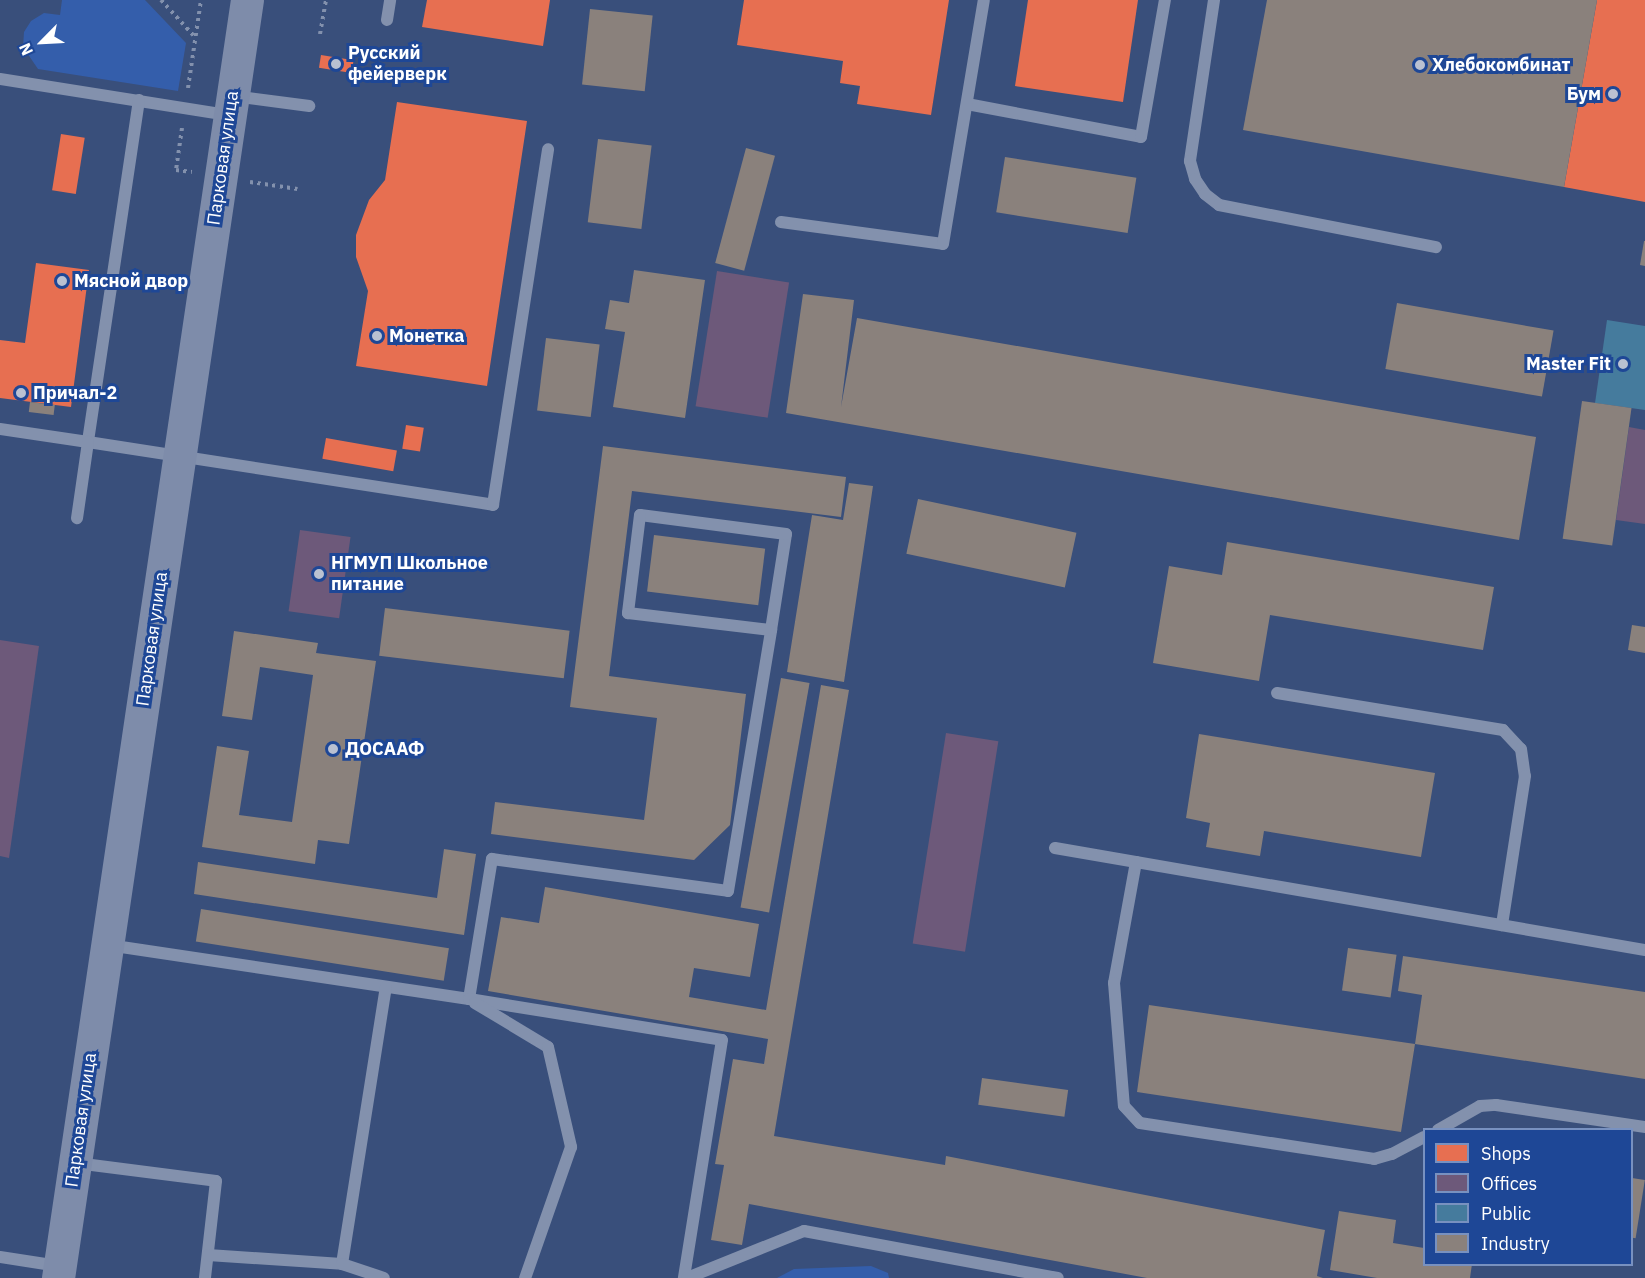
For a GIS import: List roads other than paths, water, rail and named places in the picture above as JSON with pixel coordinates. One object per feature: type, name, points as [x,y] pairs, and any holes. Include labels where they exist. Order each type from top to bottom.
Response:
[{"type":"main road","name":"Парковая улица","points":[[59,1272],[247,0]]},
{"type":"lane","points":[[387,20],[390,0]]},
{"type":"lane","points":[[781,222],[943,244],[984,0]]},
{"type":"lane","points":[[967,104],[1141,137],[1165,0]]},
{"type":"lane","points":[[1214,0],[1190,161],[1195,179],[1205,194],[1219,205],[1436,247]]},
{"type":"lane","points":[[0,79],[139,100],[230,106],[309,106]]},
{"type":"lane","points":[[77,518],[139,100]]},
{"type":"lane","points":[[0,429],[493,506],[549,149]]},
{"type":"lane","points":[[469,999],[492,859],[728,891],[771,630],[786,534],[640,515],[628,613],[771,630]]},
{"type":"lane","points":[[1277,693],[1503,730],[1521,749],[1525,776],[1502,926]]},
{"type":"lane","points":[[1055,848],[1645,950]]},
{"type":"lane","points":[[1136,862],[1114,983],[1125,1106],[1140,1123],[1374,1159],[1423,1138]]},
{"type":"lane","points":[[107,945],[469,999],[722,1040],[686,1278]]},
{"type":"lane","points":[[342,1264],[386,987]]},
{"type":"lane","points":[[469,999],[548,1047],[571,1147],[525,1278]]},
{"type":"lane","points":[[1442,1128],[1480,1106],[1496,1105],[1645,1127]]},
{"type":"lane","points":[[75,1163],[216,1181],[205,1278]]},
{"type":"lane","points":[[686,1278],[804,1231],[1059,1278]]},
{"type":"lane","points":[[208,1255],[342,1264],[384,1278]]},
{"type":"lane","points":[[0,1257],[59,1272]]},
{"type":"place","name":"Русский фейерверк","points":[[336,64]]},
{"type":"place","name":"Хлебокомбинат","points":[[1420,65]]},
{"type":"place","name":"Бум","points":[[1613,94]]},
{"type":"place","name":"Мясной двор","points":[[62,281]]},
{"type":"place","name":"Монетка","points":[[377,336]]},
{"type":"place","name":"Master Fit","points":[[1623,364]]},
{"type":"place","name":"Причал-2","points":[[21,393]]},
{"type":"place","name":"НГМУП Школьное питание","points":[[319,574]]},
{"type":"place","name":"ДОСААФ","points":[[333,749]]}]
